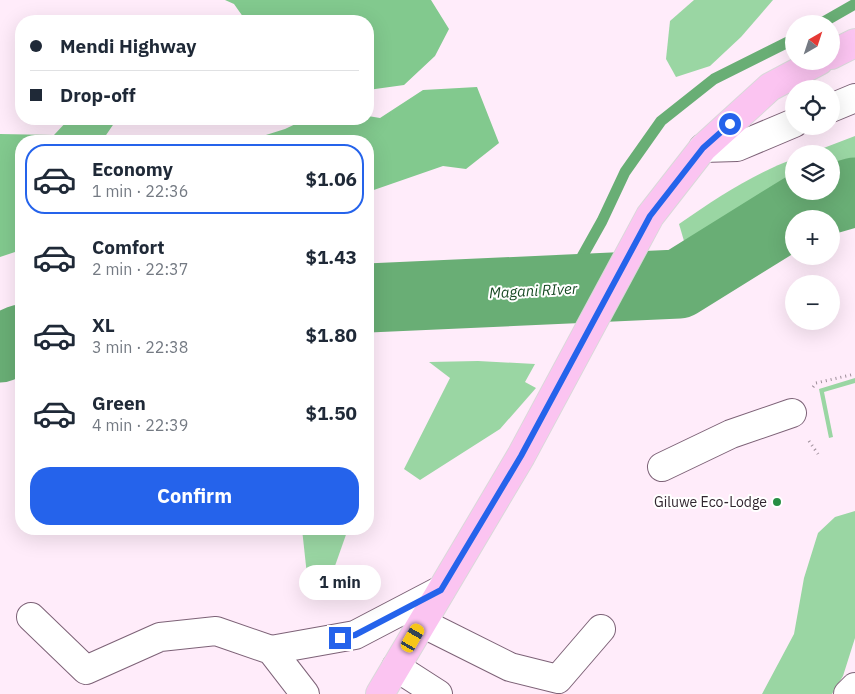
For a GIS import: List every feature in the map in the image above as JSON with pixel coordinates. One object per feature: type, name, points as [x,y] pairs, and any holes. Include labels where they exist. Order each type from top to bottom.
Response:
[{"type":"main road","points":[[840,50],[855,43]]},
{"type":"main road","points":[[380,694],[521,456],[650,216],[703,148],[770,86],[801,70]]},
{"type":"street","points":[[840,104],[855,98]]},
{"type":"street","points":[[703,148],[737,147],[785,127]]},
{"type":"street","points":[[662,467],[731,434],[792,413]]},
{"type":"street","points":[[31,616],[86,670],[160,637],[216,631],[271,650],[355,635],[441,590]]},
{"type":"street","points":[[422,623],[510,667],[558,679],[601,629]]},
{"type":"street","points":[[271,650],[305,694]]},
{"type":"street","points":[[396,668],[438,694]]},
{"type":"street","points":[[848,694],[855,687]]},
{"type":"path","points":[[792,413],[816,384],[855,374]]},
{"type":"green space","points":[[225,0],[431,0],[449,29],[435,56],[404,85],[374,89],[374,15],[242,15],[234,4]]},
{"type":"green space","points":[[694,0],[773,0],[741,37],[710,66],[676,77],[666,59],[670,21]]},
{"type":"green space","points":[[477,87],[499,143],[466,169],[443,166],[374,190],[374,135],[266,135],[293,125],[374,125],[374,117],[380,118],[423,90]]},
{"type":"green space","points":[[63,125],[113,125],[106,135],[54,135]]},
{"type":"green space","points":[[0,134],[54,135],[15,135],[15,252],[0,257]]},
{"type":"green space","points":[[855,136],[855,160],[840,165],[840,145],[832,145]]},
{"type":"green space","points":[[785,162],[785,185],[684,241],[679,224],[720,196]]},
{"type":"green space","points":[[478,361],[535,364],[525,382],[536,388],[500,429],[420,480],[404,469],[450,378],[429,362]]},
{"type":"green space","points":[[855,378],[855,383],[824,392],[833,437],[829,438],[819,389]]},
{"type":"green space","points":[[855,511],[855,638],[843,676],[832,694],[762,694],[794,634],[804,578],[818,533],[835,517]]},
{"type":"green space","points":[[303,535],[346,535],[330,580],[307,575]]},
{"type":"waterway","points":[[836,15],[855,4]]},
{"type":"waterway","points":[[564,289],[602,221],[625,172],[661,121],[714,79],[785,44]]},
{"type":"waterway","name":"Magani RIver","points":[[374,298],[679,284],[803,207],[855,192]]},
{"type":"waterway","name":"Magani RIver","points":[[0,348],[15,342]]},
{"type":"place","name":"Giluwe Eco-Lodge","points":[[777,502]]},
{"type":"route","points":[[340,638],[355,635],[441,590],[521,456],[650,216],[703,148],[730,124]]}]
